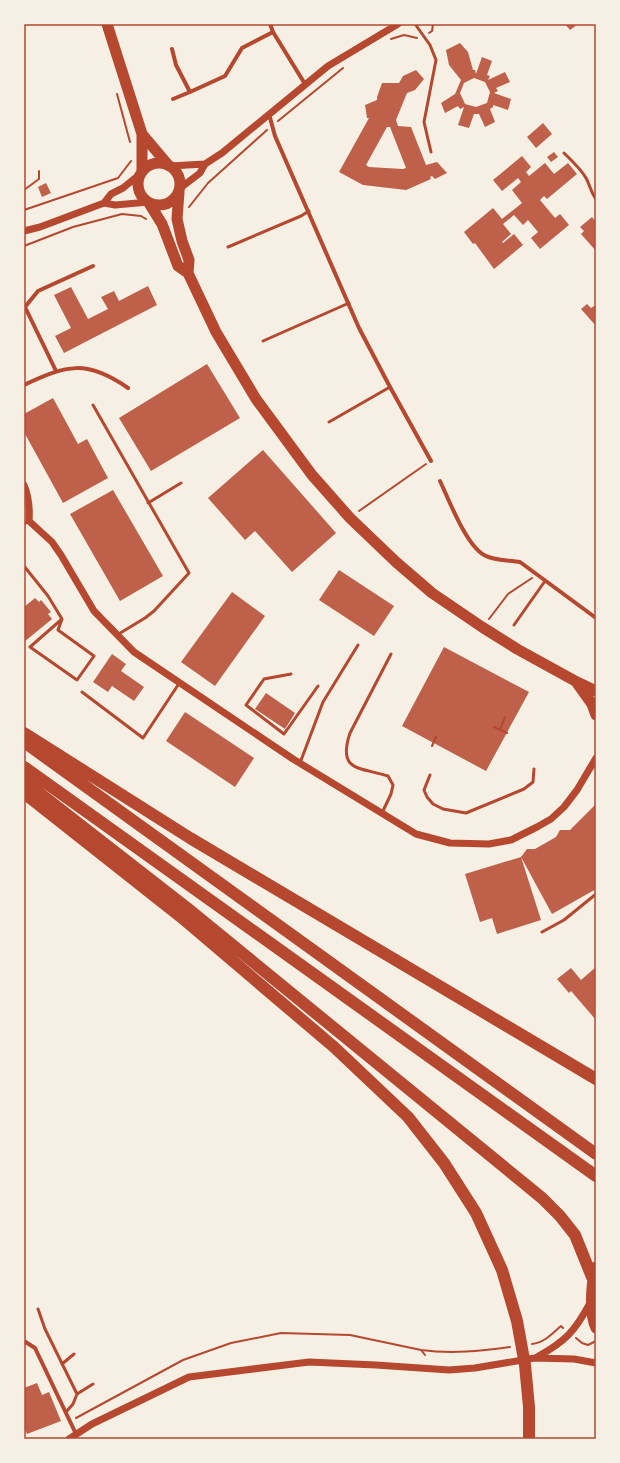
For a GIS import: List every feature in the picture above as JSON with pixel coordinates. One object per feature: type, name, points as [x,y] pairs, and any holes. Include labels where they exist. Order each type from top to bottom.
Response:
[{"type":"highway","points":[[107,24],[142,134],[138,188],[140,194],[149,203],[162,224],[178,266],[188,273]]},
{"type":"highway","points":[[142,134],[178,176],[180,183],[178,219],[182,241],[188,260],[188,273],[216,332],[256,399],[312,476],[350,518],[396,562],[432,593],[482,628],[576,682],[596,691]]},
{"type":"highway","points":[[140,173],[146,167],[157,163],[170,166]]},
{"type":"highway","points":[[149,203],[156,205],[170,202],[179,190]]},
{"type":"highway","points":[[576,682],[592,704],[596,715]]},
{"type":"highway","points":[[24,733],[190,838],[596,1079]]},
{"type":"highway","points":[[24,742],[596,1154]]},
{"type":"highway","points":[[24,767],[596,1176]]},
{"type":"highway","points":[[24,781],[187,908],[542,1198],[560,1216],[575,1235],[594,1272],[592,1300],[596,1328]]},
{"type":"highway","points":[[24,793],[181,917],[334,1047],[408,1117],[444,1163],[476,1213],[502,1270],[517,1321],[525,1365],[529,1407],[529,1439]]},
{"type":"street","points":[[270,24],[273,32],[306,84]]},
{"type":"street","points":[[179,190],[200,173],[205,164],[222,153],[328,66],[398,24]]},
{"type":"street","points":[[173,99],[225,76],[242,48],[273,32]]},
{"type":"street","points":[[172,49],[176,65],[190,92]]},
{"type":"street","points":[[269,114],[275,136],[359,328],[430,461]]},
{"type":"street","points":[[170,166],[205,164]]},
{"type":"street","points":[[104,203],[111,194],[123,188],[140,173]]},
{"type":"street","points":[[24,231],[104,203],[115,205],[149,203]]},
{"type":"street","points":[[56,371],[25,307],[38,291],[93,266]]},
{"type":"street","points":[[24,385],[56,371],[81,368],[102,373],[128,388]]},
{"type":"street","points":[[440,482],[462,527],[474,546],[483,555],[493,559],[520,562],[596,618]]},
{"type":"street","points":[[24,485],[28,494],[30,507],[27,523],[52,542],[94,610],[134,652],[300,763],[416,834],[450,843],[489,844],[511,840],[537,827],[564,807],[594,766],[596,758]]},
{"type":"street","points":[[535,1358],[555,1347],[571,1334],[592,1300]]},
{"type":"street","points":[[24,1341],[36,1348],[76,1434]]},
{"type":"street","points":[[69,1439],[92,1424],[189,1377],[309,1362],[449,1370],[474,1368],[535,1358],[574,1359],[596,1363]]},
{"type":"lane","points":[[415,24],[430,45],[436,60],[424,122],[431,152]]},
{"type":"lane","points":[[564,153],[573,161],[586,178],[596,199]]},
{"type":"lane","points":[[228,247],[301,216],[309,211]]},
{"type":"lane","points":[[263,341],[349,303]]},
{"type":"lane","points":[[329,422],[390,387]]},
{"type":"lane","points":[[93,405],[189,573],[154,611],[117,635]]},
{"type":"lane","points":[[148,503],[181,484]]},
{"type":"lane","points":[[24,566],[48,596],[62,619]]},
{"type":"lane","points":[[24,575],[28,572]]},
{"type":"lane","points":[[514,625],[545,581]]},
{"type":"lane","points":[[62,619],[58,630],[94,656],[77,680],[30,647],[62,619]]},
{"type":"lane","points":[[300,763],[323,702],[358,645]]},
{"type":"lane","points":[[382,813],[391,794],[393,785],[388,776],[360,770],[349,763],[346,755],[347,742],[350,733],[391,654]]},
{"type":"lane","points":[[291,674],[264,679],[246,705],[284,734],[318,686]]},
{"type":"lane","points":[[82,692],[143,738],[180,682]]},
{"type":"lane","points":[[430,775],[424,790],[427,797],[433,804],[443,809],[466,813],[524,789],[533,782],[534,769]]},
{"type":"lane","points":[[542,932],[564,920],[596,894]]},
{"type":"lane","points":[[38,1310],[45,1329],[77,1394]]},
{"type":"lane","points":[[62,1364],[74,1354]]},
{"type":"lane","points":[[66,1412],[73,1404],[77,1394],[93,1384]]},
{"type":"path","points":[[115,88],[132,149]]},
{"type":"path","points":[[24,210],[118,178],[135,157]]},
{"type":"path","points":[[24,190],[39,179],[38,170]]},
{"type":"path","points":[[350,518],[430,461]]},
{"type":"path","points":[[482,628],[508,594],[537,575]]},
{"type":"path","points":[[500,730],[505,717]]},
{"type":"path","points":[[494,727],[506,733]]},
{"type":"path","points":[[432,746],[436,737]]},
{"type":"path","points":[[70,1422],[183,1360],[230,1343],[281,1333],[350,1335],[421,1350],[438,1352],[473,1352],[516,1347]]},
{"type":"path","points":[[530,1345],[537,1344]]},
{"type":"path","points":[[421,1350],[425,1355]]},
{"type":"building","points":[[565,24],[578,24],[570,30]]},
{"type":"building","points":[[460,43],[468,52],[473,70],[475,70],[476,74],[482,57],[492,61],[487,75],[490,76],[488,80],[505,72],[510,82],[496,88],[498,91],[494,93],[511,99],[508,110],[493,105],[490,109],[495,122],[485,127],[479,114],[474,114],[469,128],[458,125],[464,107],[460,109],[458,106],[445,113],[441,103],[455,94],[461,80],[449,65],[446,50]],"holes":[[[474,78],[485,82],[490,92],[487,103],[476,107],[465,104],[460,93],[464,83]]]},
{"type":"building","points":[[416,70],[424,79],[415,90],[407,93],[396,120],[398,126],[411,127],[426,165],[437,162],[447,173],[435,179],[432,176],[430,177],[431,179],[406,190],[363,185],[339,172],[369,118],[367,118],[365,105],[377,100],[382,83],[399,83],[403,76]],"holes":[[[387,127],[390,127],[406,168],[369,167],[366,165]]]},
{"type":"building","points":[[543,123],[552,134],[536,148],[527,137]]},
{"type":"building","points":[[554,152],[558,157],[551,162],[547,157]]},
{"type":"building","points":[[522,156],[531,167],[526,172],[529,176],[545,163],[554,174],[568,163],[577,174],[547,199],[544,196],[540,200],[555,218],[560,214],[569,225],[540,249],[531,238],[538,232],[528,220],[523,225],[514,215],[503,224],[511,234],[502,242],[503,243],[514,234],[523,245],[494,269],[475,243],[473,244],[464,232],[493,208],[502,219],[522,203],[512,190],[521,182],[518,178],[502,191],[493,180]]},
{"type":"building","points":[[46,183],[51,193],[42,197],[38,187]]},
{"type":"building","points":[[592,217],[596,222],[596,251],[581,234],[584,231],[580,227]]},
{"type":"building","points":[[148,286],[157,305],[64,353],[55,336],[71,328],[54,295],[71,287],[88,319],[108,309],[101,297],[114,291],[119,301]]},
{"type":"building","points":[[587,304],[591,308],[596,305],[596,326],[581,309]]},
{"type":"building","points":[[207,364],[240,418],[151,471],[119,418]]},
{"type":"building","points":[[53,398],[78,444],[87,439],[108,478],[63,503],[24,432],[24,414]]},
{"type":"building","points":[[263,450],[336,533],[292,572],[255,531],[245,540],[208,498]]},
{"type":"building","points":[[113,490],[163,576],[120,601],[70,514]]},
{"type":"building","points":[[339,570],[394,606],[374,636],[319,600]]},
{"type":"building","points":[[232,592],[265,616],[215,686],[181,662]]},
{"type":"building","points":[[35,598],[39,602],[41,600],[51,612],[48,614],[52,619],[24,642],[24,607]]},
{"type":"building","points":[[444,647],[529,692],[486,771],[402,726]]},
{"type":"building","points":[[112,654],[126,664],[121,671],[144,687],[134,701],[112,686],[108,692],[93,682]]},
{"type":"building","points":[[266,693],[295,713],[285,729],[255,709]]},
{"type":"building","points":[[185,712],[254,758],[235,787],[166,741]]},
{"type":"building","points":[[596,804],[596,889],[552,914],[521,857],[527,849],[535,849],[556,837],[560,830],[570,830]]},
{"type":"building","points":[[521,857],[541,920],[497,934],[492,918],[480,922],[465,874]]},
{"type":"building","points":[[596,967],[596,1020],[571,991],[569,993],[557,979],[571,968],[581,980]]},
{"type":"building","points":[[37,1383],[42,1395],[49,1392],[61,1421],[27,1434],[24,1427],[24,1388]]}]
